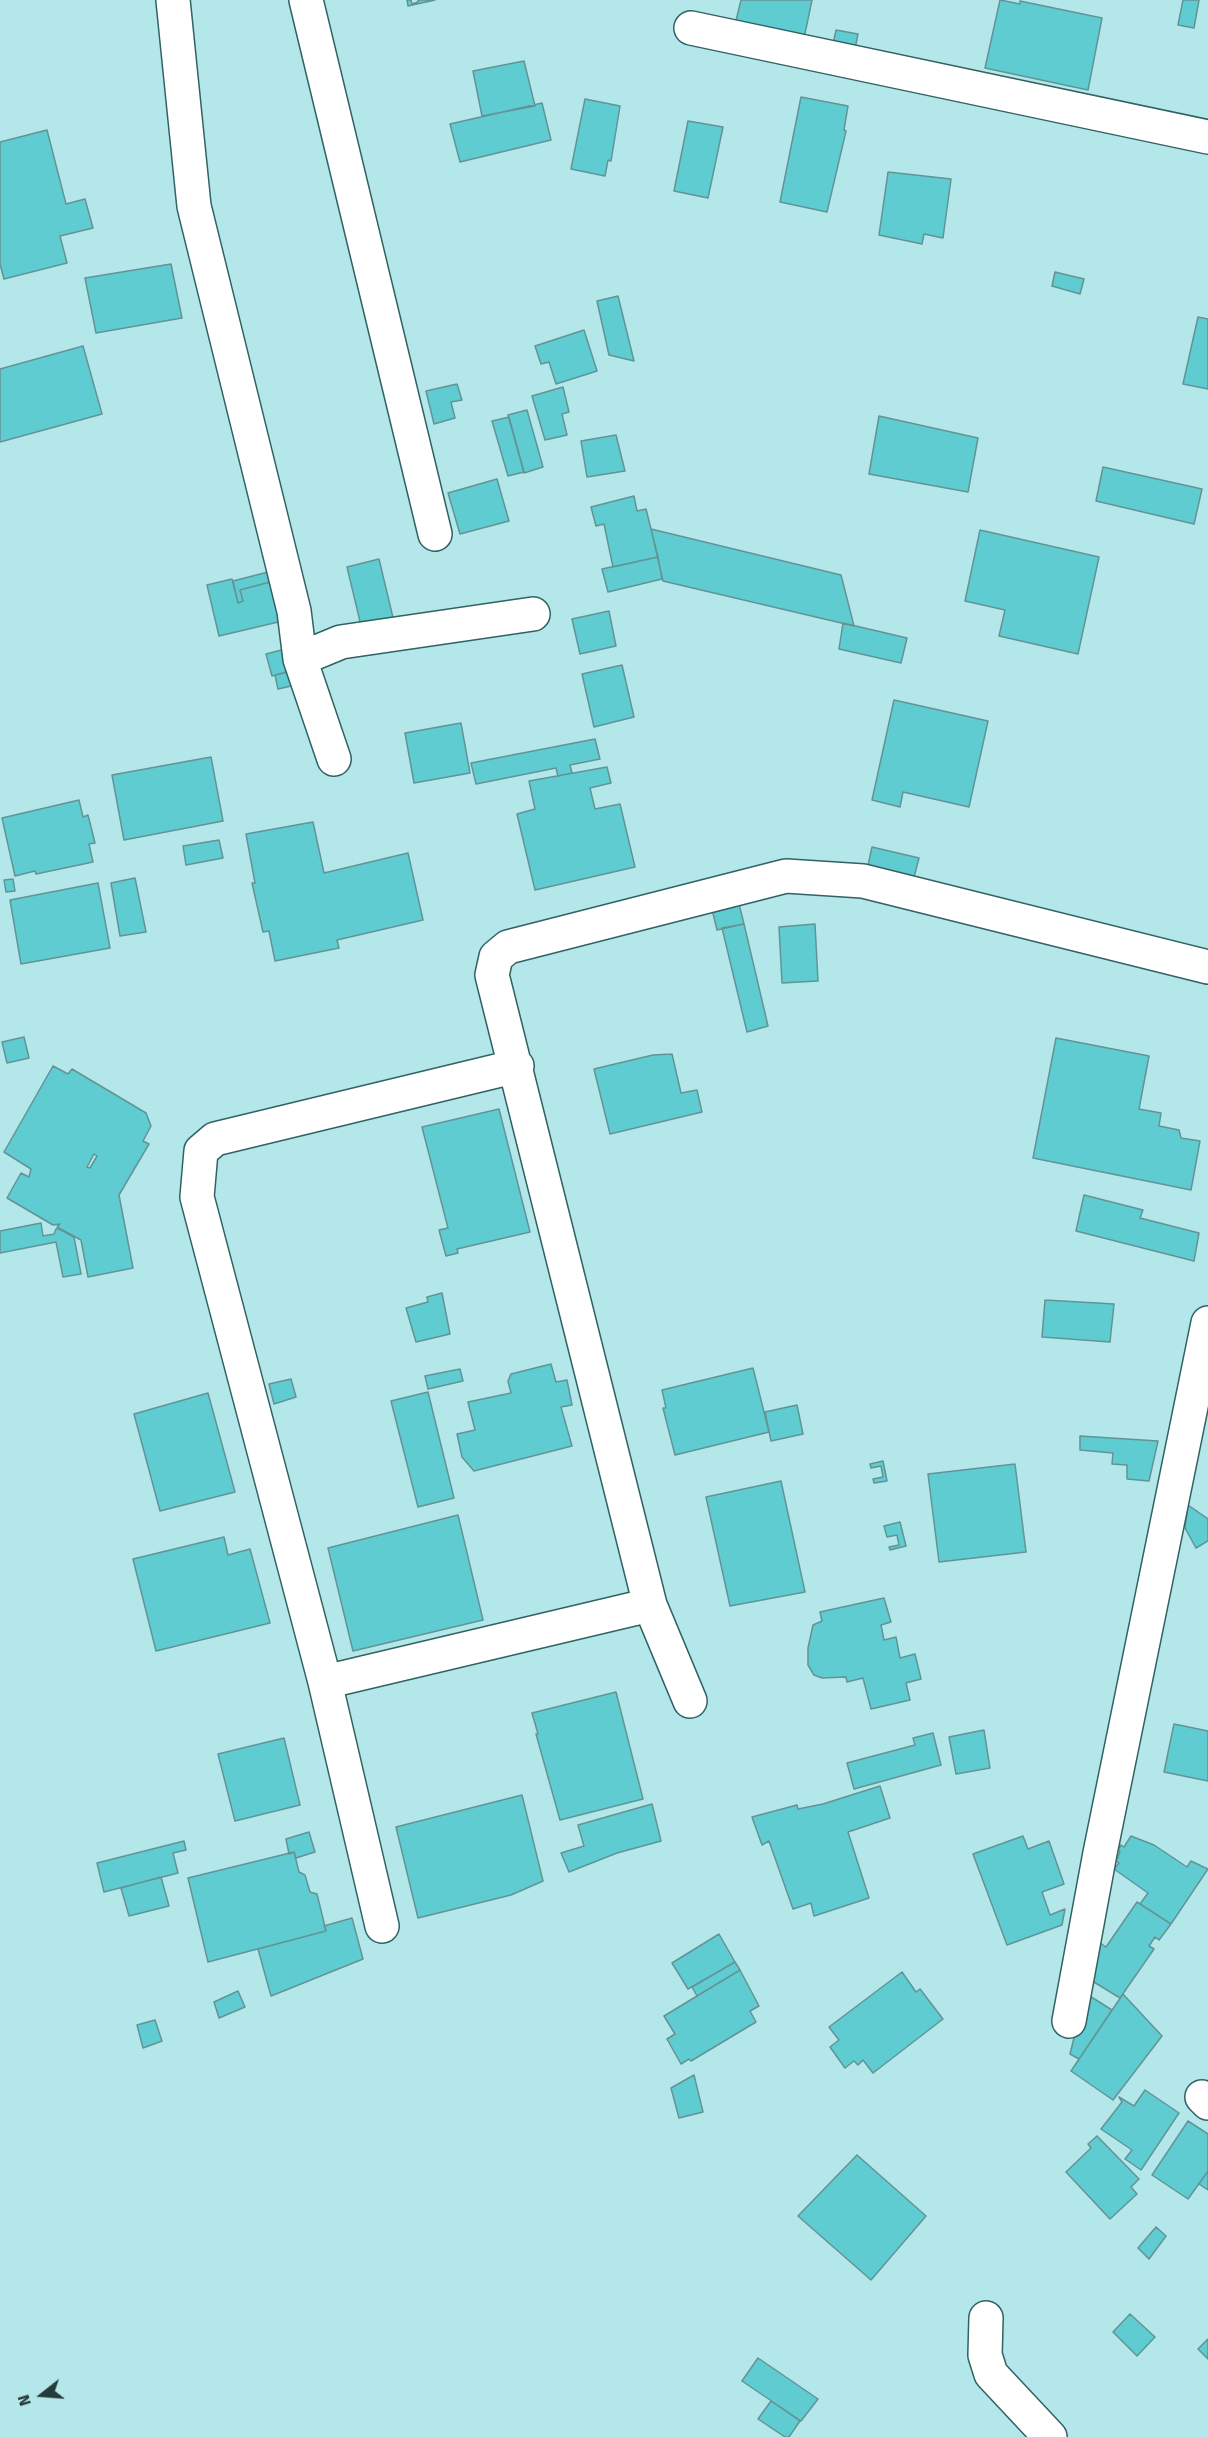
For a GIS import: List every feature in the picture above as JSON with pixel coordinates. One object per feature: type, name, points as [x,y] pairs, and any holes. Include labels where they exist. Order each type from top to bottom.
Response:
[{"type":"street","points":[[173,0],[194,206],[294,611],[300,658],[334,759]]},
{"type":"street","points":[[306,0],[435,534]]},
{"type":"street","points":[[691,28],[1208,137]]},
{"type":"street","points":[[300,658],[341,642],[533,614]]},
{"type":"street","points":[[690,1701],[650,1605],[517,1066],[492,975],[496,957],[508,947],[786,876],[863,881],[1208,967]]},
{"type":"street","points":[[382,1926],[325,1682],[197,1197],[201,1151],[215,1139],[517,1066]]},
{"type":"street","points":[[1069,2021],[1100,1853],[1208,1323]]},
{"type":"street","points":[[325,1682],[650,1605]]},
{"type":"street","points":[[986,2318],[986,2355],[991,2374],[1050,2437]]},
{"type":"building","points":[[407,0],[411,0],[412,4],[418,0],[435,0],[408,6]]},
{"type":"building","points":[[741,0],[812,0],[802,48],[733,33]]},
{"type":"building","points":[[1000,0],[1020,4],[1020,1],[1102,18],[1088,90],[985,68]]},
{"type":"building","points":[[1183,0],[1199,0],[1194,28],[1178,25]]},
{"type":"building","points":[[836,30],[858,34],[853,59],[831,54]]},
{"type":"building","points":[[524,61],[535,106],[482,116],[473,71]]},
{"type":"building","points":[[801,97],[848,106],[844,130],[846,131],[827,212],[780,202]]},
{"type":"building","points":[[585,99],[620,106],[611,161],[608,160],[605,176],[571,169]]},
{"type":"building","points":[[542,103],[551,140],[460,162],[450,124]]},
{"type":"building","points":[[688,121],[723,127],[708,198],[674,191]]},
{"type":"building","points":[[47,130],[66,204],[85,199],[93,228],[60,236],[67,263],[4,279],[0,264],[0,142]]},
{"type":"building","points":[[888,172],[951,179],[943,238],[924,234],[922,244],[879,235]]},
{"type":"building","points":[[171,264],[182,318],[96,333],[85,278]]},
{"type":"building","points":[[1055,272],[1084,279],[1080,294],[1052,286]]},
{"type":"building","points":[[618,296],[634,361],[609,355],[597,301]]},
{"type":"building","points":[[1198,317],[1208,319],[1208,389],[1183,384]]},
{"type":"building","points":[[584,330],[597,371],[556,384],[549,362],[541,364],[535,346]]},
{"type":"building","points":[[83,346],[102,414],[0,442],[0,369]]},
{"type":"building","points":[[457,384],[462,400],[451,402],[455,418],[434,424],[426,391]]},
{"type":"building","points":[[563,387],[569,412],[562,414],[567,435],[545,440],[532,396]]},
{"type":"building","points":[[527,410],[543,467],[524,473],[508,415]]},
{"type":"building","points":[[879,416],[978,438],[968,492],[869,474]]},
{"type":"building","points":[[509,417],[524,472],[508,476],[492,421]]},
{"type":"building","points":[[616,435],[625,471],[587,477],[581,441]]},
{"type":"building","points":[[1103,467],[1202,489],[1194,524],[1096,501]]},
{"type":"building","points":[[497,479],[509,521],[460,534],[448,493]]},
{"type":"building","points":[[634,496],[637,511],[646,509],[658,557],[613,567],[604,524],[596,526],[591,507]]},
{"type":"building","points":[[651,529],[841,575],[854,626],[663,581]]},
{"type":"building","points":[[980,530],[1099,557],[1078,654],[999,636],[1005,610],[965,601]]},
{"type":"building","points":[[658,557],[662,579],[608,592],[602,569]]},
{"type":"building","points":[[379,559],[395,626],[363,634],[347,567]]},
{"type":"building","points":[[276,570],[278,580],[240,590],[243,601],[238,603],[233,581]]},
{"type":"building","points":[[232,579],[238,603],[243,601],[240,590],[281,579],[291,619],[219,636],[207,585]]},
{"type":"building","points":[[609,611],[616,646],[580,654],[572,619]]},
{"type":"building","points":[[843,623],[907,638],[901,663],[839,649]]},
{"type":"building","points":[[301,645],[307,667],[272,676],[266,654]]},
{"type":"building","points":[[622,665],[634,717],[594,727],[582,674]]},
{"type":"building","points":[[305,667],[309,682],[278,689],[275,675]]},
{"type":"building","points":[[894,700],[988,721],[969,807],[903,792],[900,807],[872,800]]},
{"type":"building","points":[[461,723],[470,773],[414,783],[405,733]]},
{"type":"building","points":[[595,739],[600,759],[570,765],[572,773],[558,776],[556,768],[476,784],[471,763]]},
{"type":"building","points":[[211,757],[223,821],[124,840],[112,775]]},
{"type":"building","points":[[607,767],[611,783],[590,788],[595,809],[620,804],[635,867],[535,890],[517,814],[535,809],[529,781]]},
{"type":"building","points":[[79,800],[83,817],[88,815],[95,843],[89,844],[93,862],[15,876],[2,818]]},
{"type":"building","points":[[313,822],[324,873],[408,853],[423,920],[337,940],[339,948],[275,961],[269,931],[263,932],[252,883],[255,883],[246,834]]},
{"type":"building","points":[[219,840],[223,858],[186,865],[183,846]]},
{"type":"building","points":[[872,847],[919,858],[913,881],[867,870]]},
{"type":"building","points":[[135,878],[146,932],[120,936],[111,883]]},
{"type":"building","points":[[13,879],[15,891],[6,892],[4,880]]},
{"type":"building","points":[[98,883],[110,948],[21,964],[10,900]]},
{"type":"building","points":[[739,904],[744,924],[717,930],[712,909]]},
{"type":"building","points":[[744,924],[768,1026],[747,1032],[722,928]]},
{"type":"building","points":[[815,924],[818,981],[782,983],[779,927]]},
{"type":"building","points":[[24,1037],[29,1058],[7,1063],[2,1042]]},
{"type":"building","points":[[1056,1038],[1149,1056],[1139,1109],[1161,1113],[1159,1126],[1179,1130],[1181,1138],[1200,1141],[1191,1190],[1033,1158]]},
{"type":"building","points":[[672,1054],[681,1093],[697,1090],[702,1112],[610,1134],[594,1069],[653,1055]]},
{"type":"building","points":[[53,1066],[68,1074],[72,1069],[146,1113],[151,1126],[143,1141],[149,1144],[119,1195],[133,1268],[88,1277],[81,1240],[57,1227],[60,1224],[53,1225],[7,1198],[21,1173],[29,1177],[31,1169],[4,1152]],"holes":[[[94,1154],[97,1156],[90,1168],[87,1167]]]},
{"type":"building","points":[[499,1109],[530,1232],[457,1249],[458,1253],[446,1256],[439,1230],[448,1228],[422,1127]]},
{"type":"building","points":[[1084,1195],[1143,1210],[1140,1218],[1199,1233],[1194,1261],[1076,1231]]},
{"type":"building","points":[[41,1223],[43,1236],[54,1234],[56,1229],[59,1229],[74,1237],[81,1274],[63,1277],[56,1242],[0,1253],[0,1231]]},
{"type":"building","points":[[442,1293],[450,1334],[416,1342],[406,1308],[428,1302],[427,1297]]},
{"type":"building","points":[[1045,1300],[1114,1304],[1110,1342],[1042,1337]]},
{"type":"building","points":[[551,1364],[556,1382],[567,1380],[572,1405],[561,1407],[572,1446],[474,1471],[462,1457],[457,1434],[475,1430],[468,1402],[511,1393],[508,1381],[511,1374]]},
{"type":"building","points":[[753,1368],[769,1432],[675,1455],[663,1408],[666,1408],[662,1390]]},
{"type":"building","points":[[460,1369],[463,1381],[428,1389],[425,1376]]},
{"type":"building","points":[[291,1379],[296,1397],[274,1404],[269,1384]]},
{"type":"building","points":[[428,1392],[454,1498],[418,1507],[391,1401]]},
{"type":"building","points":[[208,1393],[235,1492],[160,1511],[134,1414]]},
{"type":"building","points":[[797,1405],[803,1434],[771,1441],[765,1412]]},
{"type":"building","points":[[1080,1436],[1158,1441],[1149,1481],[1127,1479],[1127,1465],[1112,1464],[1113,1453],[1080,1450]]},
{"type":"building","points":[[883,1461],[887,1481],[874,1483],[873,1479],[883,1477],[881,1466],[871,1468],[870,1464]]},
{"type":"building","points":[[1015,1464],[1026,1552],[939,1562],[928,1474]]},
{"type":"building","points":[[781,1481],[805,1592],[730,1606],[706,1497]]},
{"type":"building","points":[[1188,1505],[1208,1519],[1208,1541],[1196,1548],[1185,1528]]},
{"type":"building","points":[[458,1515],[483,1620],[353,1651],[328,1548]]},
{"type":"building","points":[[900,1522],[906,1546],[890,1550],[889,1547],[899,1545],[897,1535],[887,1537],[884,1526]]},
{"type":"building","points":[[224,1537],[228,1555],[250,1549],[270,1623],[156,1651],[133,1559]]},
{"type":"building","points":[[884,1598],[891,1622],[881,1625],[884,1640],[896,1637],[900,1658],[915,1654],[921,1679],[906,1683],[910,1700],[871,1709],[863,1678],[847,1682],[846,1677],[822,1678],[814,1675],[808,1665],[808,1648],[813,1625],[822,1621],[820,1612]]},
{"type":"building","points":[[616,1692],[643,1799],[560,1820],[532,1713]]},
{"type":"building","points":[[1174,1724],[1208,1731],[1208,1781],[1164,1772]]},
{"type":"building","points":[[984,1730],[990,1768],[956,1774],[949,1737]]},
{"type":"building","points":[[933,1733],[941,1765],[854,1789],[847,1763],[915,1745],[913,1738]]},
{"type":"building","points":[[284,1738],[300,1805],[235,1821],[218,1754]]},
{"type":"building","points":[[880,1786],[890,1818],[848,1832],[869,1898],[814,1916],[811,1903],[793,1909],[769,1841],[762,1845],[752,1817],[797,1805],[798,1809],[823,1804]]},
{"type":"building","points":[[522,1795],[543,1881],[511,1895],[418,1918],[396,1827]]},
{"type":"building","points":[[652,1804],[661,1841],[617,1853],[569,1872],[561,1853],[584,1846],[578,1825]]},
{"type":"building","points":[[309,1832],[315,1852],[296,1858],[294,1852],[289,1854],[286,1839]]},
{"type":"building","points":[[1023,1836],[1028,1849],[1049,1841],[1064,1884],[1042,1892],[1050,1915],[1065,1909],[1062,1925],[1007,1945],[973,1854]]},
{"type":"building","points":[[1131,1836],[1154,1845],[1187,1867],[1191,1861],[1208,1869],[1171,1924],[1140,1904],[1148,1893],[1114,1869],[1119,1863],[1116,1861],[1120,1852],[1118,1850],[1121,1845],[1124,1847]]},
{"type":"building","points":[[184,1841],[186,1850],[173,1853],[178,1873],[104,1892],[97,1863]]},
{"type":"building","points":[[294,1852],[299,1872],[305,1875],[310,1892],[317,1894],[326,1931],[208,1962],[188,1878]]},
{"type":"building","points":[[161,1877],[169,1906],[129,1916],[121,1888]]},
{"type":"building","points":[[1137,1902],[1171,1924],[1159,1940],[1155,1937],[1149,1946],[1154,1949],[1120,1998],[1089,1979],[1099,1942],[1106,1947]]},
{"type":"building","points":[[352,1918],[363,1959],[271,1996],[258,1949],[326,1931],[324,1926]]},
{"type":"building","points":[[719,1934],[735,1962],[688,1989],[672,1963]]},
{"type":"building","points":[[735,1962],[740,1970],[697,1996],[692,1987]]},
{"type":"building","points":[[740,1970],[759,2006],[750,2011],[756,2022],[691,2061],[689,2059],[681,2064],[667,2039],[675,2034],[664,2016]]},
{"type":"building","points":[[902,1972],[916,1992],[920,1989],[943,2019],[873,2073],[863,2060],[858,2065],[854,2061],[845,2068],[830,2047],[839,2040],[829,2027]]},
{"type":"building","points":[[238,1991],[245,2007],[219,2018],[214,2002]]},
{"type":"building","points":[[1085,1993],[1112,2010],[1079,2059],[1070,2054]]},
{"type":"building","points":[[1123,1994],[1162,2036],[1113,2100],[1071,2071]]},
{"type":"building","points":[[155,2020],[162,2041],[143,2048],[137,2025]]},
{"type":"building","points":[[694,2075],[703,2112],[679,2118],[671,2088]]},
{"type":"building","points":[[1145,2090],[1179,2113],[1141,2170],[1125,2159],[1132,2150],[1101,2129],[1122,2102],[1119,2097],[1134,2106]]},
{"type":"building","points":[[1188,2121],[1208,2134],[1208,2171],[1188,2199],[1152,2175]]},
{"type":"building","points":[[1097,2136],[1139,2179],[1131,2187],[1137,2194],[1110,2219],[1066,2172],[1091,2148],[1088,2144]]},
{"type":"building","points":[[857,2155],[926,2216],[871,2280],[798,2216]]},
{"type":"building","points":[[1208,2171],[1208,2190],[1199,2184]]},
{"type":"building","points":[[1156,2227],[1166,2236],[1149,2259],[1138,2248]]},
{"type":"building","points":[[1130,2314],[1155,2337],[1137,2356],[1113,2332]]},
{"type":"building","points":[[1208,2339],[1208,2359],[1198,2349]]},
{"type":"building","points":[[758,2358],[818,2399],[801,2421],[742,2381]]},
{"type":"building","points":[[771,2401],[800,2421],[789,2437],[785,2437],[758,2419]]}]
